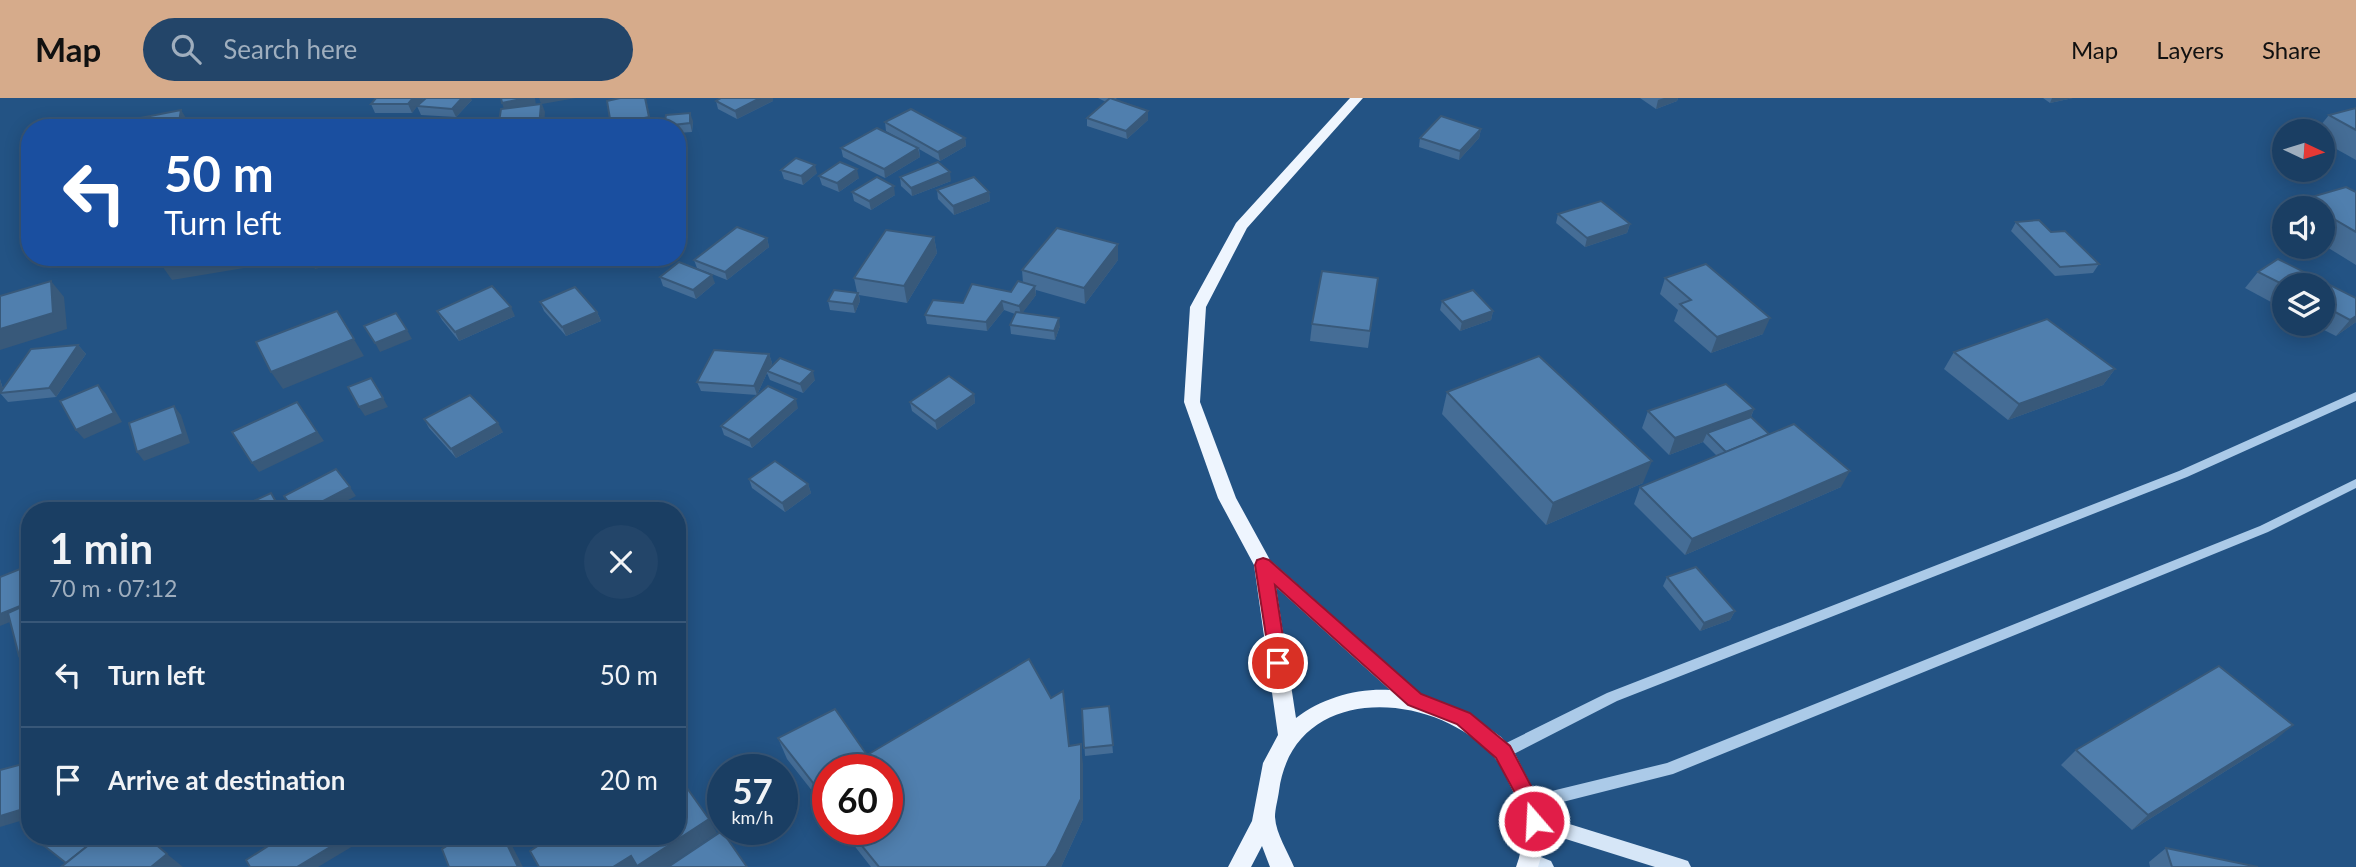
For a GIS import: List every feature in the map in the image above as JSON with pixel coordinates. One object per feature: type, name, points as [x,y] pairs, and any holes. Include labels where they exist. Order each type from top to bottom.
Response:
[{"type":"main road","points":[[1289,737],[1263,565],[1227,498],[1192,402],[1198,307],[1241,226],[1357,98]]},
{"type":"main road","points":[[1263,565],[1414,699],[1463,719],[1503,752],[1532,812],[1534,865]]},
{"type":"main road","points":[[1239,867],[1264,816],[1269,774],[1289,737],[1322,711],[1364,698],[1414,699]]},
{"type":"main road","points":[[1532,812],[1682,867]]},
{"type":"main road","points":[[1264,816],[1278,861],[1283,867]]},
{"type":"street","points":[[1503,752],[1612,697],[2183,474],[2356,396]]},
{"type":"street","points":[[1532,812],[1668,769],[2264,529],[2356,483]]},
{"type":"building","points":[[376,98],[413,98],[408,104],[371,104]]},
{"type":"building","points":[[426,98],[462,98],[452,109],[417,106]]},
{"type":"building","points":[[501,98],[526,98],[502,103]]},
{"type":"building","points":[[645,98],[649,117],[610,119],[607,101]]},
{"type":"building","points":[[721,98],[760,98],[735,111],[716,101]]},
{"type":"building","points":[[1110,98],[1148,111],[1126,131],[1087,118]]},
{"type":"building","points":[[541,104],[540,119],[499,119],[501,109]]},
{"type":"building","points":[[2356,108],[2356,130],[2329,115]]},
{"type":"building","points":[[911,109],[965,138],[938,152],[885,122]]},
{"type":"building","points":[[181,110],[180,119],[135,119]]},
{"type":"building","points":[[690,113],[690,123],[686,123],[686,119],[665,119],[666,115]]},
{"type":"building","points":[[1441,116],[1481,129],[1460,151],[1420,138]]},
{"type":"building","points":[[877,128],[918,148],[884,169],[841,148]]},
{"type":"building","points":[[796,158],[815,165],[801,176],[781,170]]},
{"type":"building","points":[[840,162],[857,169],[837,183],[819,176]]},
{"type":"building","points":[[938,162],[950,172],[911,188],[900,177]]},
{"type":"building","points":[[877,177],[894,186],[869,201],[852,192]]},
{"type":"building","points":[[974,177],[989,192],[953,206],[937,190]]},
{"type":"building","points":[[2346,187],[2356,192],[2356,232],[2335,220],[2335,196],[2315,196]]},
{"type":"building","points":[[1601,201],[1630,224],[1587,238],[1558,214]]},
{"type":"building","points":[[2039,220],[2051,232],[2065,231],[2099,264],[2060,267],[2016,222]]},
{"type":"building","points":[[737,227],[767,238],[725,272],[694,260]]},
{"type":"building","points":[[1057,228],[1118,244],[1084,288],[1022,270]]},
{"type":"building","points":[[886,230],[934,237],[904,286],[854,278]]},
{"type":"building","points":[[2278,259],[2306,273],[2272,273],[2272,279],[2258,272]]},
{"type":"building","points":[[1706,264],[1770,318],[1717,337],[1680,304],[1691,300],[1665,278]]},
{"type":"building","points":[[686,265],[712,275],[693,290],[660,277],[674,266]]},
{"type":"building","points":[[1322,271],[1378,278],[1370,331],[1312,324]]},
{"type":"building","points":[[51,281],[53,313],[0,329],[0,296]]},
{"type":"building","points":[[1018,281],[1035,286],[1019,306],[1002,301],[986,322],[925,315],[933,300],[963,303],[972,284],[1011,292]]},
{"type":"building","points":[[492,286],[511,307],[455,332],[437,311]]},
{"type":"building","points":[[575,287],[597,312],[562,327],[540,302]]},
{"type":"building","points":[[2335,288],[2356,298],[2356,316],[2350,320],[2335,312]]},
{"type":"building","points":[[834,290],[858,293],[853,304],[828,301]]},
{"type":"building","points":[[1473,290],[1493,311],[1462,322],[1442,301]]},
{"type":"building","points":[[337,311],[354,339],[271,372],[256,342]]},
{"type":"building","points":[[1016,312],[1059,318],[1054,331],[1010,325]]},
{"type":"building","points":[[396,313],[407,330],[375,343],[364,326]]},
{"type":"building","points":[[2047,319],[2115,369],[2019,404],[1954,352]]},
{"type":"building","points":[[78,345],[49,388],[0,393],[31,349]]},
{"type":"building","points":[[714,350],[769,354],[754,386],[697,382]]},
{"type":"building","points":[[1539,356],[1652,461],[1553,503],[1447,392]]},
{"type":"building","points":[[780,358],[813,371],[800,384],[767,371]]},
{"type":"building","points":[[949,376],[974,394],[935,421],[910,402]]},
{"type":"building","points":[[371,378],[383,398],[359,407],[348,387]]},
{"type":"building","points":[[1726,384],[1754,409],[1675,438],[1648,411]]},
{"type":"building","points":[[98,385],[114,413],[76,430],[60,401]]},
{"type":"building","points":[[768,386],[796,399],[749,440],[721,426]]},
{"type":"building","points":[[470,395],[498,423],[451,449],[424,419]]},
{"type":"building","points":[[297,402],[317,432],[252,463],[232,432]]},
{"type":"building","points":[[174,406],[183,434],[137,452],[129,423]]},
{"type":"building","points":[[1751,417],[1769,434],[1726,452],[1707,433]]},
{"type":"building","points":[[1794,424],[1850,471],[1692,539],[1640,487]]},
{"type":"building","points":[[775,461],[808,484],[782,503],[749,479]]},
{"type":"building","points":[[336,469],[350,487],[321,502],[288,502],[284,496]]},
{"type":"building","points":[[271,493],[276,502],[252,502]]},
{"type":"building","points":[[1696,567],[1735,611],[1704,623],[1667,577]]},
{"type":"building","points":[[21,569],[21,606],[0,614],[0,577]]},
{"type":"building","points":[[21,607],[19,656],[8,613]]},
{"type":"building","points":[[1029,659],[1051,698],[1063,691],[1069,746],[1081,744],[1081,799],[1046,867],[879,867],[861,845],[903,845],[903,754],[869,754]]},
{"type":"building","points":[[2219,666],[2293,725],[2148,815],[2076,750]]},
{"type":"building","points":[[1109,706],[1113,745],[1084,748],[1082,709]]},
{"type":"building","points":[[835,709],[866,754],[812,754],[812,782],[798,764],[798,754],[790,754],[778,738]]},
{"type":"building","points":[[21,764],[21,810],[0,816],[0,770]]},
{"type":"building","points":[[686,787],[707,816],[707,820],[686,834]]},
{"type":"building","points":[[707,841],[707,845],[732,845],[747,867],[668,867]]},
{"type":"building","points":[[43,845],[89,845],[66,863]]},
{"type":"building","points":[[89,845],[156,845],[167,854],[151,867],[61,867]]},
{"type":"building","points":[[270,845],[333,845],[297,867],[250,867],[246,860]]},
{"type":"building","points":[[448,845],[507,845],[518,867],[449,867],[442,849]]},
{"type":"building","points":[[539,845],[669,845],[637,866],[631,856],[613,867],[539,867],[530,851]]},
{"type":"building","points":[[2166,848],[2258,867],[2172,867]]},
{"type":"route","points":[[1278,663],[1263,565],[1414,699],[1463,719],[1503,752],[1531,803],[1534,821]]}]
